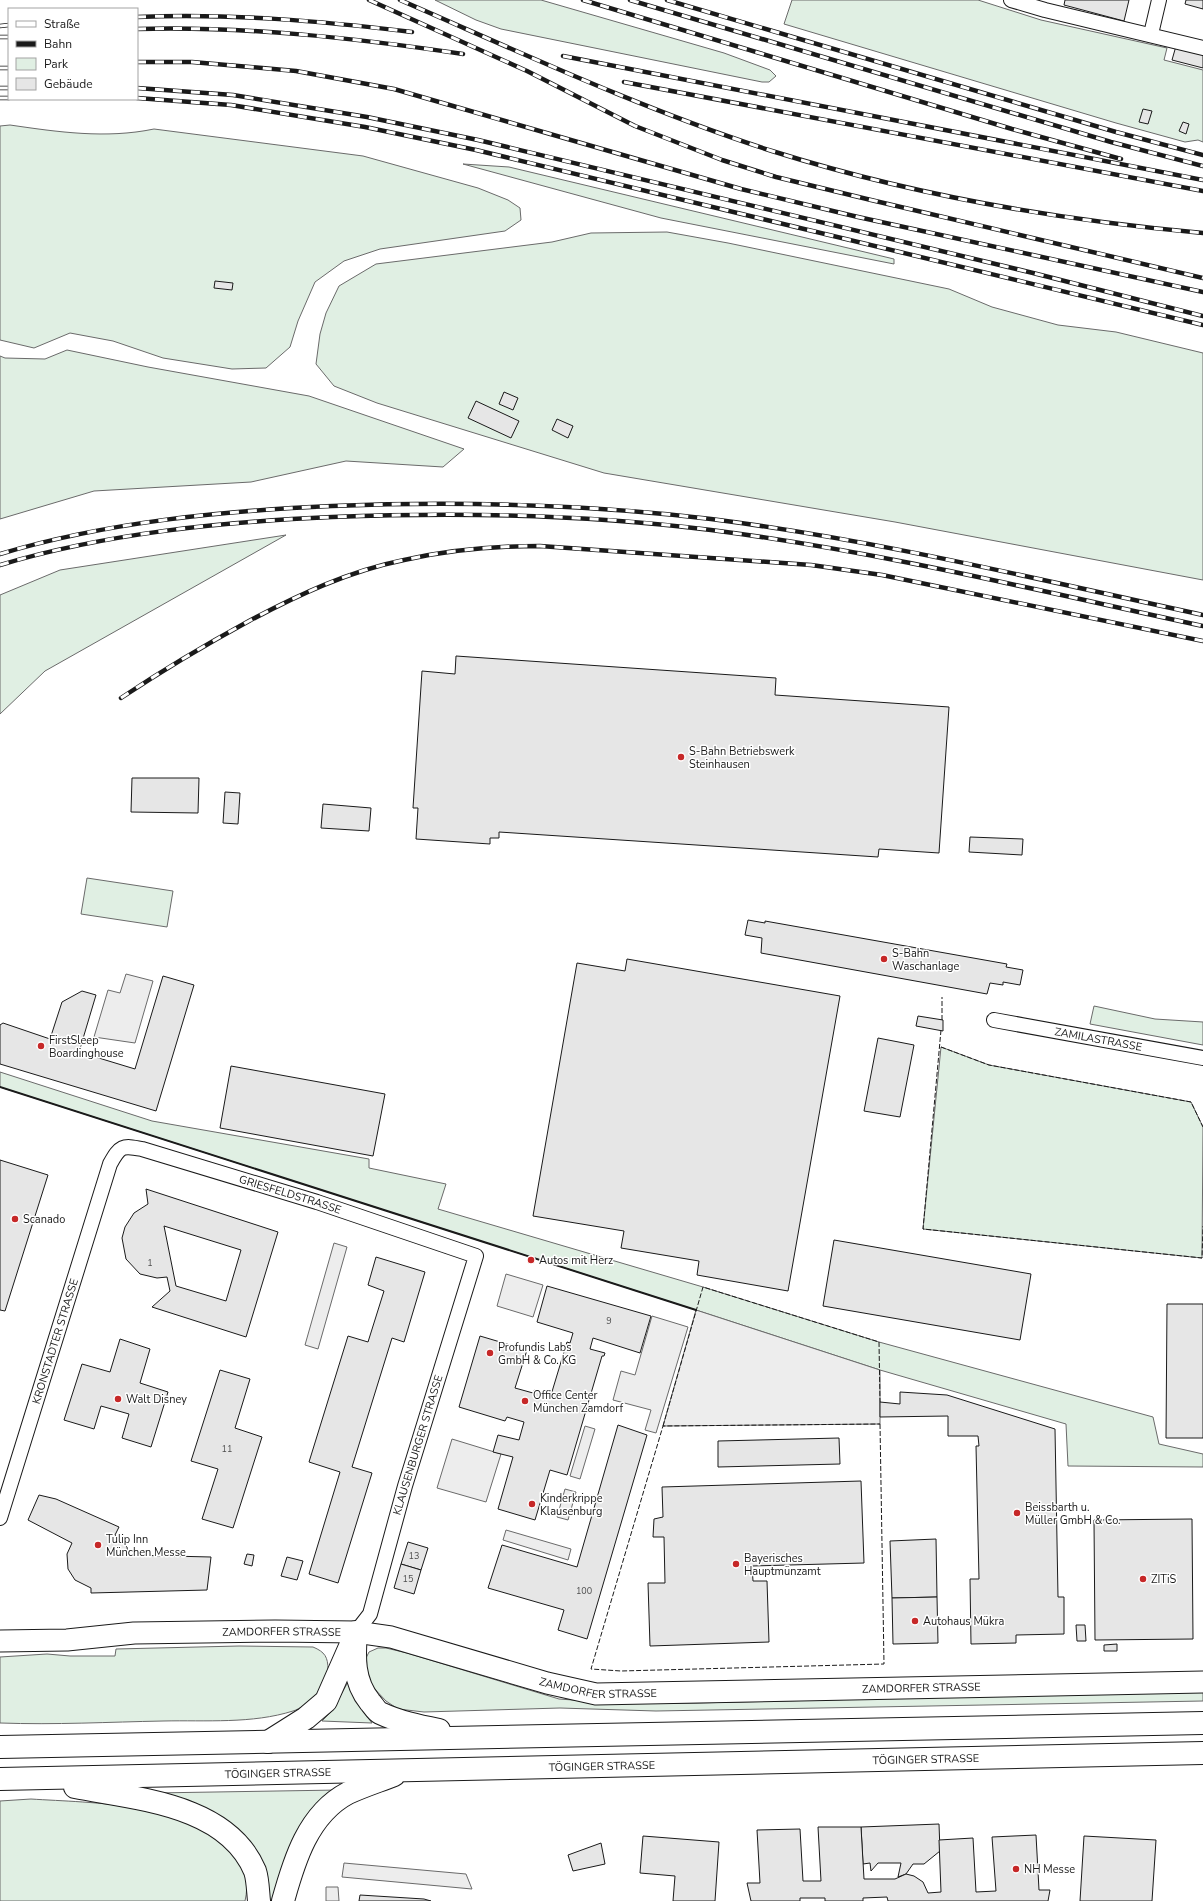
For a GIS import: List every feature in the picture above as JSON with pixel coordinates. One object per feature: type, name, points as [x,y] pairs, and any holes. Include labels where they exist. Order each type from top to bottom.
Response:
[{"type":"highway","points":[[356,1632],[356,1673],[362,1691],[379,1712],[410,1724],[477,1738]]},
{"type":"highway","points":[[266,1742],[306,1718],[326,1701],[356,1632]]},
{"type":"highway","points":[[0,1747],[1203,1723]]},
{"type":"highway","name":"TÖGINGER STRASSE","points":[[0,1779],[1203,1752]]},
{"type":"highway","points":[[283,1901],[292,1868],[307,1834],[327,1808],[348,1794],[407,1770]]},
{"type":"highway","points":[[32,1779],[154,1802],[196,1815],[227,1833],[244,1851],[255,1872],[257,1897]]},
{"type":"street","points":[[1011,0],[1047,5],[1203,48]]},
{"type":"street","points":[[1151,34],[1159,0]]},
{"type":"street","name":"ZAMILASTRASSE","points":[[994,1020],[1203,1058]]},
{"type":"street","name":"GRIESFELDSTRASSE","points":[[110,1164],[118,1149],[128,1146],[142,1148],[317,1202],[476,1256]]},
{"type":"street","name":"KRONSTADTER STRASSE","points":[[0,1518],[110,1164]]},
{"type":"street","name":"KLAUSENBURGER STRASSE","points":[[356,1632],[370,1614],[405,1486],[476,1256]]},
{"type":"street","name":"ZAMDORFER STRASSE","points":[[0,1641],[67,1640],[134,1634],[275,1631],[356,1632],[391,1637],[547,1683],[596,1694],[1203,1682]]},
{"type":"green space","points":[[435,0],[541,0],[724,53],[770,70],[776,76],[769,82],[762,82],[501,29],[476,20]]},
{"type":"green space","points":[[792,0],[978,0],[1041,20],[1167,48],[1164,60],[1203,70],[1203,142],[1198,140],[1185,142],[1116,123],[784,24]]},
{"type":"green space","points":[[10,125],[64,132],[100,134],[118,134],[154,129],[363,156],[478,188],[508,200],[520,208],[521,220],[505,231],[380,249],[344,261],[315,282],[298,321],[290,347],[266,368],[232,369],[163,358],[113,341],[70,333],[34,348],[0,340],[0,126]]},
{"type":"green space","points":[[463,164],[509,167],[894,259],[894,264],[661,218]]},
{"type":"green space","points":[[667,232],[728,243],[949,289],[992,307],[1058,325],[1116,332],[1203,353],[1203,580],[895,522],[604,473],[377,403],[334,386],[316,364],[320,334],[326,313],[339,286],[376,264],[552,242],[591,233]]},
{"type":"green space","points":[[67,350],[148,367],[309,396],[464,449],[443,467],[346,461],[251,482],[94,491],[0,519],[0,356],[5,358],[45,359]]},
{"type":"green space","points":[[286,535],[45,671],[0,714],[0,595],[60,570]]},
{"type":"green space","points":[[87,878],[173,891],[167,927],[81,914]]},
{"type":"green space","points":[[1094,1006],[1155,1019],[1203,1022],[1203,1045],[1090,1024]]},
{"type":"green space","points":[[941,1047],[989,1065],[1191,1102],[1203,1127],[1202,1258],[923,1229]]},
{"type":"green space","points":[[0,1072],[152,1121],[369,1159],[369,1168],[446,1184],[438,1209],[703,1287],[879,1342],[1153,1417],[1159,1444],[1203,1454],[1203,1467],[1068,1466],[1066,1424],[880,1370],[0,1087]]},
{"type":"green space","points":[[239,1646],[313,1647],[323,1653],[326,1658],[328,1670],[325,1682],[316,1695],[299,1709],[261,1718],[212,1721],[62,1724],[0,1723],[0,1657],[47,1654],[70,1656],[115,1656],[116,1649]]},
{"type":"green space","points":[[378,1648],[386,1648],[407,1653],[559,1699],[615,1703],[696,1703],[1203,1691],[1203,1701],[656,1711],[560,1708],[424,1712],[398,1709],[386,1701],[370,1684],[365,1660],[369,1652]]},
{"type":"green space","points":[[348,1682],[360,1707],[372,1723],[322,1721],[332,1711]]},
{"type":"green space","points":[[339,1790],[275,1901],[267,1901],[263,1870],[153,1793]]},
{"type":"green space","points":[[31,1799],[83,1802],[141,1809],[170,1815],[196,1825],[218,1838],[239,1861],[246,1877],[247,1889],[245,1901],[0,1901],[0,1801]]},
{"type":"shaded area","points":[[126,974],[153,981],[135,1043],[94,1037],[108,990],[120,993]]},
{"type":"shaded area","points":[[334,1243],[347,1247],[318,1349],[305,1345]]},
{"type":"shaded area","points":[[506,1274],[543,1285],[533,1317],[497,1306]]},
{"type":"shaded area","points":[[696,1310],[880,1370],[880,1424],[663,1426]]},
{"type":"shaded area","points":[[652,1316],[688,1327],[656,1433],[645,1430],[651,1410],[613,1400],[621,1371],[635,1375]]},
{"type":"shaded area","points":[[585,1426],[595,1429],[580,1479],[570,1476]]},
{"type":"shaded area","points":[[452,1439],[501,1454],[486,1502],[437,1488]]},
{"type":"shaded area","points":[[565,1489],[576,1492],[568,1520],[557,1517]]},
{"type":"shaded area","points":[[506,1530],[571,1549],[568,1560],[503,1540]]},
{"type":"shaded area","points":[[344,1863],[466,1874],[472,1889],[342,1877]]},
{"type":"shaded area","points":[[326,1887],[338,1887],[339,1901],[326,1901]]},
{"type":"building","points":[[1065,0],[1129,0],[1124,21],[1064,5]]},
{"type":"building","points":[[1186,0],[1203,0],[1203,9],[1185,4]]},
{"type":"building","points":[[1176,46],[1203,53],[1203,68],[1172,60]]},
{"type":"building","points":[[1143,109],[1152,111],[1148,124],[1139,122]]},
{"type":"building","points":[[1183,122],[1189,124],[1186,134],[1179,131]]},
{"type":"building","points":[[215,281],[233,283],[232,290],[214,288]]},
{"type":"building","points":[[504,392],[518,398],[513,410],[499,404]]},
{"type":"building","points":[[476,401],[519,421],[511,438],[468,418]]},
{"type":"building","points":[[557,419],[573,426],[568,438],[552,430]]},
{"type":"building","name":"S-Bahn Betriebswerk Steinhausen","points":[[456,656],[776,678],[775,695],[949,707],[939,853],[879,849],[878,857],[499,832],[499,838],[490,838],[490,844],[416,839],[418,808],[413,808],[422,671],[455,674]]},
{"type":"building","points":[[132,778],[199,778],[198,813],[131,812]]},
{"type":"building","points":[[225,792],[240,793],[238,824],[223,823]]},
{"type":"building","points":[[323,804],[371,808],[369,831],[321,828]]},
{"type":"building","points":[[970,837],[1023,839],[1022,855],[969,852]]},
{"type":"building","name":"S-Bahn Waschanlage","points":[[748,920],[765,923],[765,921],[1007,964],[1006,967],[1023,970],[1020,985],[1003,982],[1003,985],[990,983],[987,994],[761,953],[762,938],[745,935]]},
{"type":"building","points":[[627,959],[840,996],[788,1291],[697,1275],[699,1261],[621,1248],[624,1231],[533,1216],[577,963],[625,971]]},
{"type":"building","name":"FirstSleep Boardinghouse","points":[[163,976],[194,985],[156,1111],[0,1064],[0,1025],[3,1023],[50,1039],[62,1002],[82,991],[96,995],[79,1052],[135,1069]]},
{"type":"building","points":[[918,1016],[943,1020],[943,1031],[916,1026]]},
{"type":"building","points":[[878,1038],[914,1045],[900,1117],[864,1111]]},
{"type":"building","points":[[231,1066],[385,1094],[373,1156],[220,1128]]},
{"type":"building","points":[[0,1160],[48,1175],[5,1311],[0,1310]]},
{"type":"building","points":[[146,1189],[278,1232],[246,1337],[152,1307],[170,1291],[167,1277],[157,1278],[140,1274],[126,1259],[122,1238],[125,1227],[134,1213],[148,1204]],"holes":[[[164,1226],[241,1250],[226,1301],[176,1286]]]},
{"type":"building","points":[[834,1240],[1031,1274],[1020,1340],[823,1306]]},
{"type":"building","points":[[376,1257],[425,1272],[404,1342],[392,1338],[352,1467],[372,1473],[338,1583],[309,1574],[340,1472],[309,1462],[348,1336],[368,1342],[384,1291],[368,1285]]},
{"type":"building","name":"Office Center München Zamdorf","points":[[547,1286],[651,1316],[640,1353],[593,1338],[590,1349],[605,1353],[604,1356],[602,1356],[567,1475],[550,1470],[535,1520],[498,1509],[513,1457],[493,1452],[498,1435],[519,1440],[524,1422],[507,1417],[505,1421],[459,1407],[480,1336],[527,1350],[515,1388],[533,1393],[534,1390],[551,1395],[567,1342],[570,1343],[573,1333],[537,1322]]},
{"type":"building","points":[[1167,1304],[1203,1304],[1203,1438],[1166,1438]]},
{"type":"building","name":"Walt Disney","points":[[120,1339],[150,1349],[140,1383],[168,1392],[151,1447],[122,1438],[129,1414],[101,1406],[94,1429],[64,1420],[82,1364],[110,1372]]},
{"type":"building","points":[[220,1370],[250,1379],[235,1428],[262,1437],[233,1528],[202,1519],[218,1469],[191,1461]]},
{"type":"building","name":"Beissbarth u. Müller GmbH & Co.","points":[[900,1392],[947,1395],[1055,1429],[1058,1597],[1064,1597],[1064,1634],[1016,1635],[1016,1643],[971,1644],[970,1579],[979,1579],[976,1446],[979,1446],[978,1436],[948,1436],[948,1416],[880,1417],[880,1402],[900,1404]]},
{"type":"building","points":[[618,1425],[647,1435],[587,1639],[558,1630],[564,1610],[488,1588],[502,1545],[577,1567]]},
{"type":"building","points":[[839,1438],[840,1464],[718,1467],[718,1441]]},
{"type":"building","name":"Bayerisches Hauptmünzamt","points":[[861,1481],[864,1563],[752,1566],[753,1581],[767,1581],[769,1642],[650,1646],[648,1583],[665,1583],[664,1537],[653,1537],[654,1519],[663,1517],[662,1487]]},
{"type":"building","name":"Tulip Inn München Messe","points":[[39,1495],[56,1499],[119,1527],[115,1535],[127,1547],[128,1555],[211,1557],[207,1590],[91,1593],[91,1588],[75,1580],[68,1569],[67,1554],[72,1543],[28,1520]]},
{"type":"building","name":"ZITiS","points":[[1192,1519],[1193,1639],[1095,1640],[1094,1520]]},
{"type":"building","points":[[936,1539],[937,1597],[892,1598],[890,1541]]},
{"type":"building","points":[[408,1542],[428,1548],[421,1570],[401,1564]]},
{"type":"building","points":[[247,1554],[254,1555],[252,1566],[244,1564]]},
{"type":"building","points":[[287,1557],[303,1561],[297,1580],[281,1576]]},
{"type":"building","points":[[401,1564],[421,1570],[414,1594],[394,1588]]},
{"type":"building","name":"Autohaus Mükra","points":[[937,1597],[938,1643],[893,1644],[892,1598]]},
{"type":"building","points":[[1076,1625],[1085,1625],[1086,1641],[1077,1641]]},
{"type":"building","points":[[1117,1644],[1117,1651],[1104,1651],[1104,1645]]},
{"type":"building","points":[[939,1824],[940,1851],[924,1864],[913,1864],[906,1874],[898,1877],[901,1863],[878,1863],[871,1871],[870,1863],[863,1864],[861,1827]]},
{"type":"building","name":"NH Messe","points":[[818,1827],[861,1827],[864,1879],[895,1879],[906,1874],[914,1876],[923,1882],[928,1893],[941,1892],[939,1840],[973,1838],[976,1892],[996,1891],[992,1837],[1036,1835],[1039,1890],[1050,1890],[1048,1901],[888,1901],[887,1897],[863,1898],[863,1901],[825,1901],[825,1898],[800,1898],[800,1901],[751,1901],[747,1883],[760,1883],[757,1830],[800,1829],[803,1881],[821,1881]]},
{"type":"building","points":[[643,1836],[719,1842],[715,1901],[673,1901],[675,1876],[640,1873]]},
{"type":"building","points":[[1084,1836],[1156,1840],[1152,1901],[1080,1901]]},
{"type":"building","points":[[601,1843],[605,1864],[573,1871],[568,1855]]},
{"type":"building","points":[[360,1895],[424,1899],[431,1901],[359,1901]]},
{"type":"railway","points":[[369,0],[527,71],[635,126],[722,160],[776,177],[1203,278]]},
{"type":"railway","points":[[400,0],[584,80],[677,118],[772,151],[825,167],[878,181],[985,204],[1094,221],[1203,233]]},
{"type":"railway","points":[[583,0],[1012,129],[1121,159]]},
{"type":"railway","points":[[630,0],[1111,142],[1203,166]]},
{"type":"railway","points":[[667,0],[1116,132],[1203,155]]},
{"type":"railway","points":[[138,17],[240,17],[344,24],[412,32]]},
{"type":"railway","points":[[0,26],[8,25]]},
{"type":"railway","points":[[138,29],[219,29],[300,34],[463,54]]},
{"type":"railway","points":[[0,37],[8,37]]},
{"type":"railway","points":[[563,56],[1203,180]]},
{"type":"railway","points":[[138,62],[192,62],[296,71],[394,89],[741,189],[858,217],[1203,292]]},
{"type":"railway","points":[[0,68],[8,68]]},
{"type":"railway","points":[[624,82],[1203,191]]},
{"type":"railway","points":[[0,88],[8,88]]},
{"type":"railway","points":[[138,88],[233,95],[367,117],[478,140],[1033,273],[1203,316]]},
{"type":"railway","points":[[0,98],[8,98]]},
{"type":"railway","points":[[138,98],[231,105],[365,127],[476,150],[1203,325]]},
{"type":"railway","points":[[0,554],[40,543],[123,526],[248,511],[332,506],[427,504],[569,507],[711,519],[835,538],[897,549],[1203,615]]},
{"type":"railway","points":[[0,565],[40,554],[123,537],[248,522],[380,515],[475,515],[569,518],[711,530],[835,549],[896,560],[1203,626]]},
{"type":"railway","points":[[121,698],[168,668],[249,621],[305,593],[344,577],[404,560],[455,551],[506,547],[540,546],[811,565],[882,575],[1203,641]]},
{"type":"fence","points":[[942,997],[942,1020]]},
{"type":"fence","points":[[941,1030],[923,1229],[1202,1258],[1203,1226]]},
{"type":"fence","points":[[941,1047],[989,1065],[1191,1102],[1203,1127]]},
{"type":"fence","points":[[663,1426],[703,1287],[879,1342],[880,1402]]},
{"type":"fence","points":[[880,1424],[884,1664],[621,1671],[591,1669],[663,1426],[880,1424]]},
{"type":"wall","points":[[0,1087],[696,1310]]},
{"type":"place","name":"S-Bahn Betriebswerk Steinhausen","points":[[681,757]]},
{"type":"place","name":"S-Bahn Waschanlage","points":[[884,959]]},
{"type":"place","name":"FirstSleep Boardinghouse","points":[[41,1046]]},
{"type":"place","name":"Scanado","points":[[15,1219]]},
{"type":"place","name":"Autos mit Herz","points":[[531,1260]]},
{"type":"place","name":"Profundis Labs GmbH & Co. KG","points":[[490,1353]]},
{"type":"place","name":"Walt Disney","points":[[118,1399]]},
{"type":"place","name":"Office Center München Zamdorf","points":[[525,1401]]},
{"type":"place","name":"Kinderkrippe Klausenburg","points":[[532,1504]]},
{"type":"place","name":"Beissbarth u. Müller GmbH & Co.","points":[[1017,1513]]},
{"type":"place","name":"Tulip Inn München Messe","points":[[98,1545]]},
{"type":"place","name":"Bayerisches Hauptmünzamt","points":[[736,1564]]},
{"type":"place","name":"ZITiS","points":[[1143,1579]]},
{"type":"place","name":"Autohaus Mükra","points":[[915,1621]]},
{"type":"place","name":"NH Messe","points":[[1016,1869]]}]
